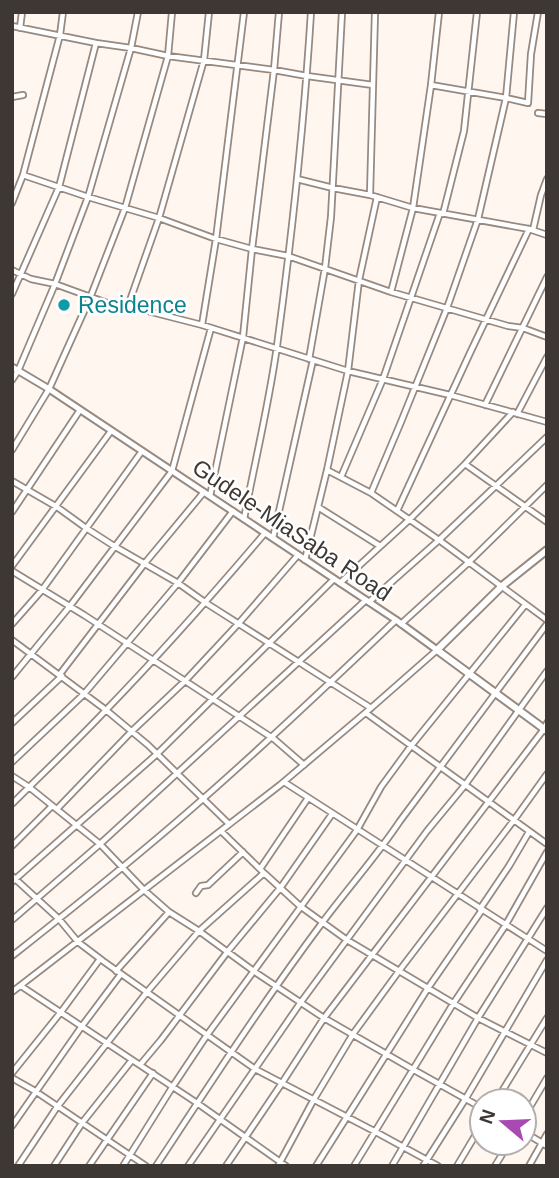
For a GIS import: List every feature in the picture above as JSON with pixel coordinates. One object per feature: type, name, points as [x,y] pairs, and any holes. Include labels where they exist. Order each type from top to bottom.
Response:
[{"type":"main road","points":[[437,650],[502,586],[547,550]]},
{"type":"main road","name":"Gudele-MiaSaba Road","points":[[437,650],[546,728]]},
{"type":"street","points":[[20,28],[22,12]]},
{"type":"street","points":[[12,202],[23,175],[60,35],[63,12]]},
{"type":"street","points":[[12,380],[55,284],[88,197],[131,48],[138,12]]},
{"type":"street","points":[[12,450],[49,389],[90,298],[125,208],[168,56],[172,12]]},
{"type":"street","points":[[128,306],[159,218],[204,60],[209,12]]},
{"type":"street","points":[[202,325],[216,239],[244,12]]},
{"type":"street","points":[[210,496],[243,337],[279,12]]},
{"type":"street","points":[[244,519],[276,349],[297,179],[311,12]]},
{"type":"street","points":[[273,538],[311,359],[325,268],[333,188],[342,12]]},
{"type":"street","points":[[370,195],[375,12]]},
{"type":"street","points":[[391,292],[413,208],[439,12]]},
{"type":"street","points":[[341,477],[383,379],[442,214],[464,131],[477,12]]},
{"type":"street","points":[[371,493],[447,308],[478,219],[506,98],[514,12]]},
{"type":"street","points":[[431,85],[527,103],[538,12]]},
{"type":"street","points":[[12,26],[168,56],[373,85]]},
{"type":"street","points":[[12,294],[59,187],[96,43]]},
{"type":"street","points":[[12,97],[23,94]]},
{"type":"street","points":[[538,113],[547,114]]},
{"type":"street","points":[[23,175],[216,239],[288,256],[391,292],[547,337]]},
{"type":"street","points":[[297,179],[370,195],[413,208],[547,235]]},
{"type":"street","points":[[397,511],[531,230],[547,179]]},
{"type":"street","points":[[305,560],[348,371],[359,280],[377,197]]},
{"type":"street","points":[[12,270],[110,304],[202,325],[348,371],[547,422]]},
{"type":"street","points":[[485,405],[547,277]]},
{"type":"street","points":[[12,677],[70,606],[172,471],[211,328]]},
{"type":"street","points":[[438,1166],[255,1069],[78,942],[59,919],[13,879],[157,754],[214,700],[269,642],[408,520],[515,413],[547,357]]},
{"type":"street","name":"Gudele-MiaSaba Road","points":[[15,369],[233,511],[437,650]]},
{"type":"street","points":[[12,512],[80,410]]},
{"type":"street","points":[[111,431],[12,569],[272,737],[304,765]]},
{"type":"street","points":[[12,920],[439,540],[547,437]]},
{"type":"street","points":[[12,624],[42,590],[142,451]]},
{"type":"street","points":[[465,464],[547,522]]},
{"type":"street","points":[[156,1166],[230,1052],[323,922],[383,846],[547,622],[502,586],[371,493],[327,470]]},
{"type":"street","points":[[12,481],[178,583],[371,708]]},
{"type":"street","points":[[12,956],[203,800],[398,622],[469,562],[547,485]]},
{"type":"street","points":[[12,723],[61,675],[145,563],[204,492]]},
{"type":"street","points":[[318,507],[380,545]]},
{"type":"street","points":[[12,762],[84,694],[178,583],[233,511]]},
{"type":"street","points":[[12,804],[153,660],[265,533]]},
{"type":"street","points":[[12,846],[185,681],[298,555]]},
{"type":"street","points":[[123,1166],[207,1035],[357,830],[381,787],[525,605]]},
{"type":"street","points":[[12,639],[106,710],[157,754],[229,824]]},
{"type":"street","points":[[13,990],[284,782],[437,650]]},
{"type":"street","points":[[188,1166],[301,1002],[427,831],[465,785],[547,671]]},
{"type":"street","points":[[366,713],[529,832],[546,841]]},
{"type":"street","points":[[226,1166],[324,1017],[546,728]]},
{"type":"street","points":[[279,1164],[353,1034],[547,774]]},
{"type":"street","points":[[12,776],[100,844],[169,912],[324,1017],[466,1098]]},
{"type":"street","points":[[284,782],[547,951]]},
{"type":"street","points":[[18,1166],[57,1107],[147,992],[199,931],[262,871],[309,798]]},
{"type":"street","points":[[140,1065],[281,887],[332,814]]},
{"type":"street","points":[[221,831],[300,906],[347,940],[453,1004],[547,1053]]},
{"type":"street","points":[[316,1166],[529,832]]},
{"type":"street","points":[[196,893],[243,852]]},
{"type":"street","points":[[354,1166],[453,1004],[505,926],[547,852]]},
{"type":"street","points":[[392,1166],[478,1018],[547,908]]},
{"type":"street","points":[[12,1126],[119,973],[169,912]]},
{"type":"street","points":[[100,959],[12,1076],[146,1166]]},
{"type":"street","points":[[423,1166],[547,960]]},
{"type":"street","points":[[21,986],[173,1086],[279,1164],[286,1166]]},
{"type":"street","points":[[505,1087],[547,1018]]},
{"type":"street","points":[[54,1166],[82,1123],[132,1060]]},
{"type":"street","points":[[89,1166],[153,1073]]},
{"type":"street","points":[[538,1093],[547,1078]]},
{"type":"street","points":[[529,1166],[544,1145],[547,1135]]},
{"type":"street","points":[[457,1166],[468,1148]]},
{"type":"place","name":"Residence","points":[[64,305]]}]
